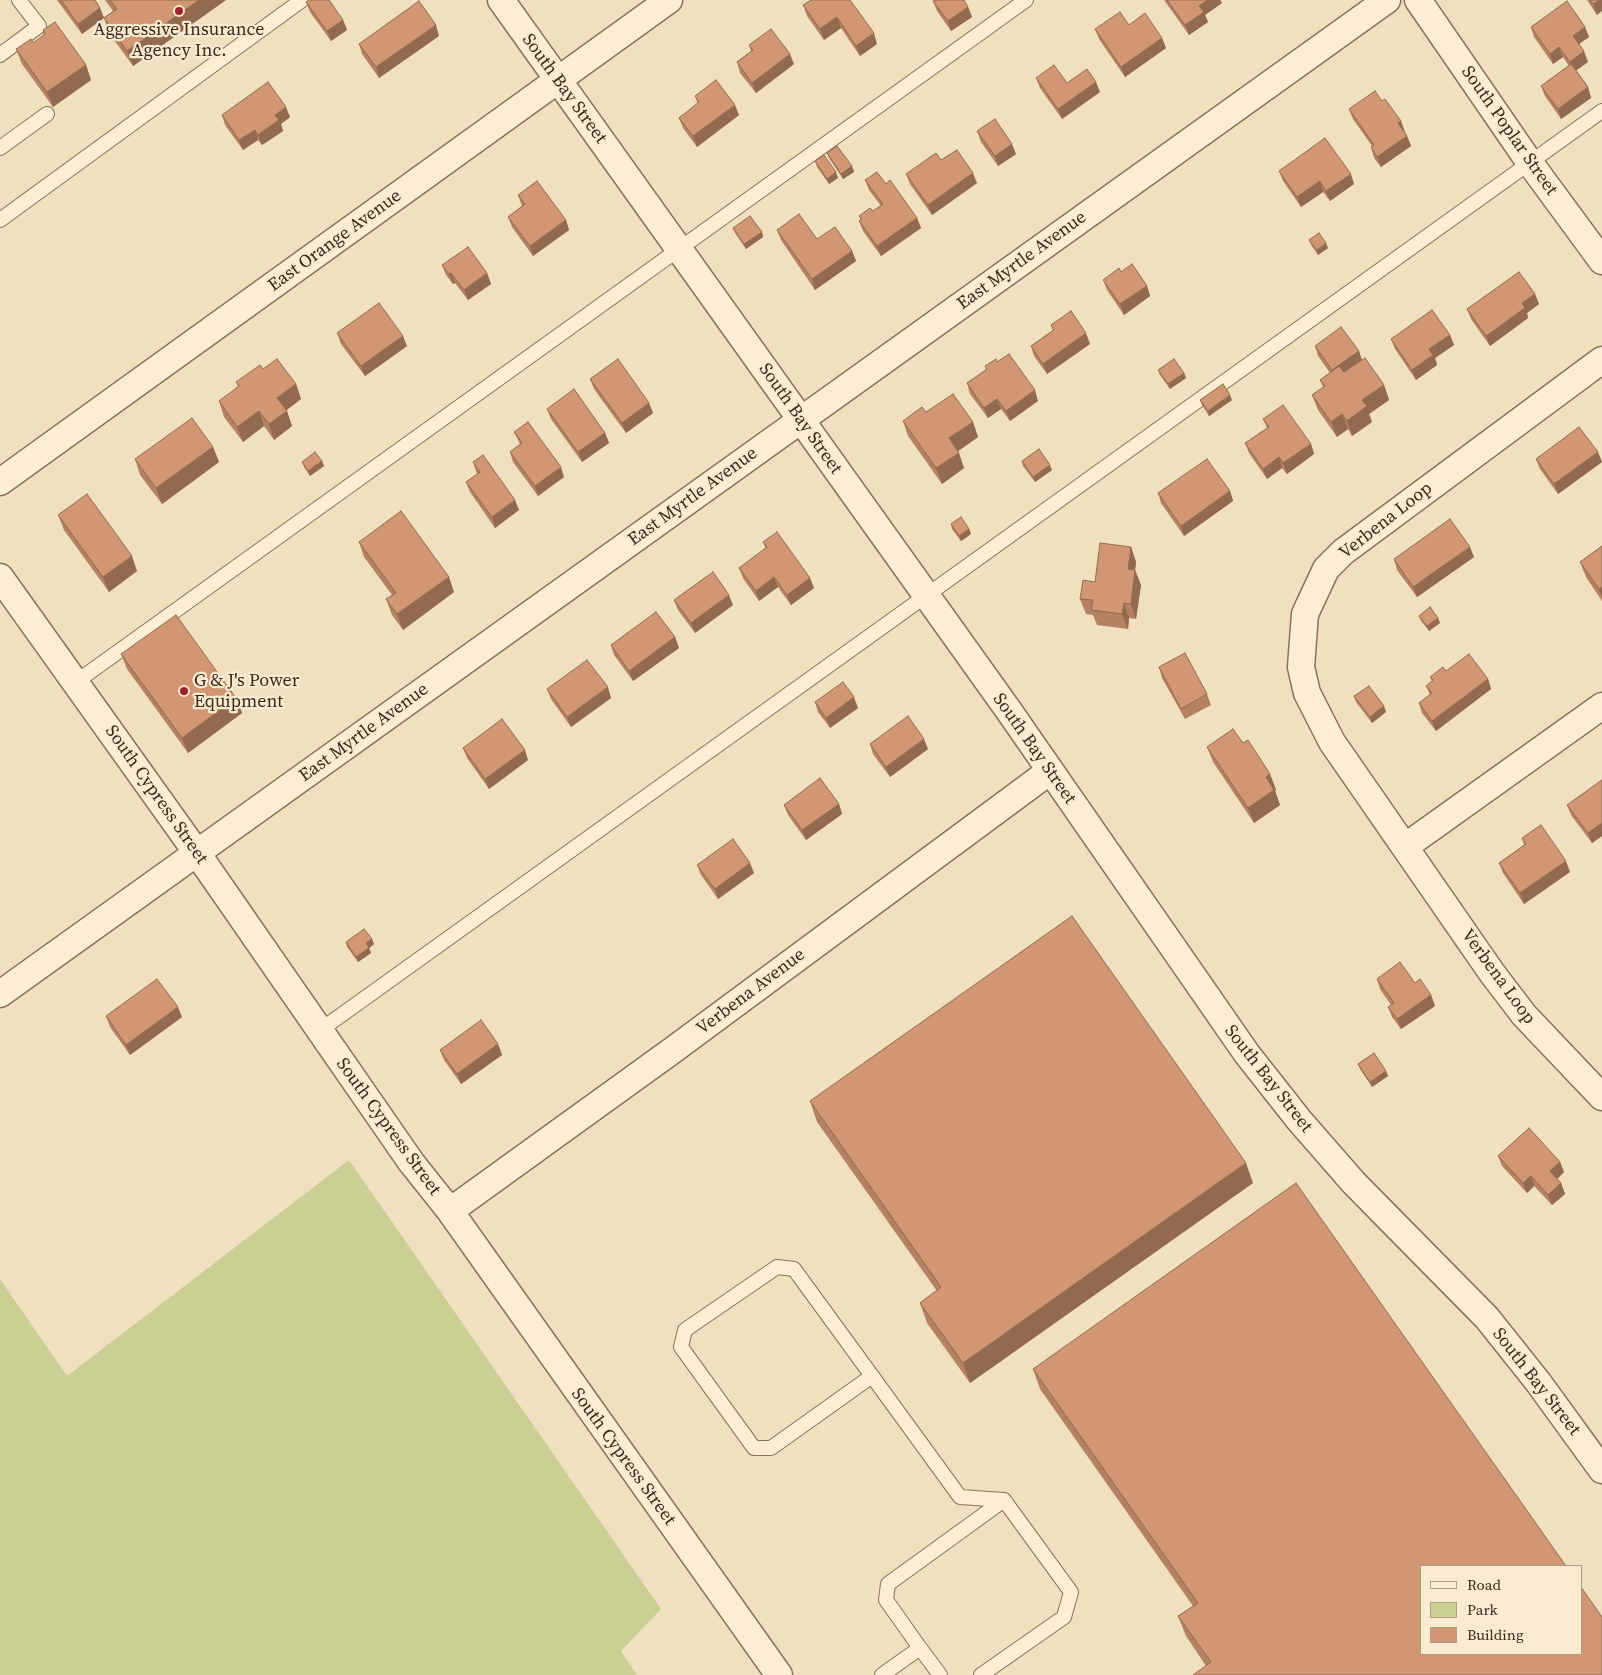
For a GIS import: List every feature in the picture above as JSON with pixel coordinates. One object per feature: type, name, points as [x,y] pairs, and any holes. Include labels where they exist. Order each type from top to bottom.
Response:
[{"type":"street","name":"South Bay Street","points":[[501,0],[1050,771],[1214,1009],[1276,1091],[1354,1183],[1487,1318],[1538,1382],[1602,1470]]},
{"type":"street","name":"East Orange Avenue","points":[[0,482],[669,0]]},
{"type":"street","name":"East Myrtle Avenue","points":[[0,994],[1386,0]]},
{"type":"street","name":"South Poplar Street","points":[[1418,0],[1530,163],[1602,261]]},
{"type":"street","name":"Verbena Loop","points":[[1602,360],[1343,552],[1326,570],[1314,591],[1305,614],[1301,667],[1307,693],[1332,742],[1524,1015],[1602,1097]]},
{"type":"street","name":"South Cypress Street","points":[[0,577],[197,853],[411,1162],[450,1211],[779,1675]]},
{"type":"street","points":[[1406,846],[1602,706]]},
{"type":"street","name":"Verbena Avenue","points":[[450,1211],[673,1050],[1050,771]]},
{"type":"lane","points":[[0,55],[40,26],[19,0]]},
{"type":"lane","points":[[0,220],[302,0]]},
{"type":"lane","points":[[76,682],[1026,0]]},
{"type":"lane","points":[[319,1031],[1602,111]]},
{"type":"lane","points":[[0,148],[47,114]]},
{"type":"lane","points":[[872,1376],[771,1448],[754,1448],[681,1346],[685,1330],[777,1267],[794,1269],[977,1520]]},
{"type":"lane","points":[[960,1496],[1004,1500],[1071,1592],[1064,1616],[981,1675]]},
{"type":"lane","points":[[940,1675],[886,1600],[888,1584],[1004,1500]]},
{"type":"lane","points":[[882,1675],[920,1648]]},
{"type":"green space","points":[[349,1160],[661,1609],[621,1651],[637,1675],[0,1675],[0,1279],[67,1376]]},
{"type":"building","points":[[61,0],[95,0],[100,8],[78,24]]},
{"type":"building","points":[[110,0],[199,0],[127,51],[104,18],[117,9]]},
{"type":"building","points":[[309,0],[329,0],[343,20],[327,31],[306,2]]},
{"type":"building","points":[[811,0],[850,0],[874,33],[856,46],[837,17],[820,29],[803,5]]},
{"type":"building","points":[[964,0],[968,7],[948,21],[933,1]]},
{"type":"building","points":[[1167,0],[1208,0],[1199,6],[1204,12],[1185,25]]},
{"type":"building","points":[[1590,0],[1600,0],[1593,4]]},
{"type":"building","points":[[419,1],[436,25],[376,67],[359,44]]},
{"type":"building","points":[[1567,1],[1585,27],[1573,36],[1584,51],[1570,62],[1559,47],[1550,54],[1531,27]]},
{"type":"building","points":[[1120,12],[1129,25],[1145,13],[1162,38],[1121,67],[1095,29]]},
{"type":"building","points":[[55,22],[86,65],[47,92],[16,49],[31,39],[33,43],[45,34],[43,30]]},
{"type":"building","points":[[771,29],[790,54],[752,83],[737,62],[753,50],[749,45]]},
{"type":"building","points":[[1571,64],[1588,87],[1558,109],[1541,86]]},
{"type":"building","points":[[1054,65],[1067,83],[1087,69],[1096,82],[1058,109],[1036,78]]},
{"type":"building","points":[[716,80],[735,105],[693,136],[679,118],[699,102],[695,96]]},
{"type":"building","points":[[268,82],[286,107],[275,115],[279,120],[258,135],[255,130],[239,140],[222,115]]},
{"type":"building","points":[[1375,91],[1382,101],[1385,99],[1401,121],[1398,123],[1407,136],[1377,157],[1371,147],[1374,145],[1349,109]]},
{"type":"building","points":[[995,119],[1012,144],[995,156],[977,131]]},
{"type":"building","points":[[1325,138],[1351,174],[1326,191],[1320,181],[1297,197],[1279,171]]},
{"type":"building","points":[[837,146],[852,166],[841,174],[827,153]]},
{"type":"building","points":[[957,150],[973,173],[928,205],[906,174],[936,153],[941,160]]},
{"type":"building","points":[[824,155],[836,172],[827,179],[815,161]]},
{"type":"building","points":[[877,172],[886,184],[890,180],[917,218],[877,246],[859,221],[862,219],[859,216],[870,208],[873,211],[883,204],[865,180]]},
{"type":"building","points":[[537,181],[566,220],[530,246],[508,217],[525,204],[518,195]]},
{"type":"building","points":[[799,214],[817,239],[835,227],[852,251],[812,279],[777,230]]},
{"type":"building","points":[[750,216],[762,232],[744,244],[733,228]]},
{"type":"building","points":[[1319,233],[1326,243],[1317,250],[1309,240]]},
{"type":"building","points":[[468,247],[487,273],[464,290],[442,265]]},
{"type":"building","points":[[1132,264],[1147,286],[1120,304],[1103,280],[1119,268],[1121,272]]},
{"type":"building","points":[[1519,272],[1535,294],[1522,303],[1525,308],[1486,336],[1467,309]]},
{"type":"building","points":[[379,303],[403,336],[361,366],[337,333]]},
{"type":"building","points":[[1432,310],[1450,335],[1429,349],[1433,355],[1412,370],[1391,339]]},
{"type":"building","points":[[1071,311],[1086,333],[1043,364],[1031,346],[1054,330],[1051,325]]},
{"type":"building","points":[[1341,327],[1359,351],[1332,370],[1315,346]]},
{"type":"building","points":[[1009,354],[1035,390],[1006,411],[997,399],[984,408],[967,383],[987,369],[985,366],[996,359],[997,362]]},
{"type":"building","points":[[1365,358],[1384,385],[1362,400],[1367,406],[1347,421],[1342,414],[1331,422],[1312,395],[1325,386],[1320,380],[1339,366],[1344,372]]},
{"type":"building","points":[[277,359],[296,384],[277,398],[287,411],[269,424],[259,411],[237,427],[219,401],[239,386],[236,382],[260,365],[263,369]]},
{"type":"building","points":[[618,359],[649,403],[622,423],[590,379]]},
{"type":"building","points":[[1174,359],[1184,373],[1168,384],[1158,370]]},
{"type":"building","points":[[1223,384],[1230,395],[1208,411],[1200,400]]},
{"type":"building","points":[[574,389],[605,433],[578,452],[547,409]]},
{"type":"building","points":[[953,394],[973,422],[949,438],[959,453],[936,468],[903,421],[922,407],[926,412]]},
{"type":"building","points":[[1283,405],[1311,444],[1283,463],[1279,457],[1263,469],[1245,443],[1269,427],[1263,419]]},
{"type":"building","points":[[192,418],[213,447],[156,488],[135,459]]},
{"type":"building","points":[[528,422],[561,467],[535,486],[510,452],[522,443],[514,432]]},
{"type":"building","points":[[1579,427],[1598,452],[1554,484],[1536,459]]},
{"type":"building","points":[[1039,449],[1050,465],[1033,477],[1022,461]]},
{"type":"building","points":[[315,452],[322,461],[308,471],[302,462]]},
{"type":"building","points":[[483,455],[515,500],[492,517],[466,482],[480,472],[473,462]]},
{"type":"building","points":[[1207,459],[1230,491],[1181,526],[1158,493]]},
{"type":"building","points":[[87,494],[132,556],[103,577],[58,515]]},
{"type":"building","points":[[401,511],[449,577],[397,614],[386,599],[396,593],[359,542]]},
{"type":"building","points":[[961,517],[969,529],[959,536],[951,524]]},
{"type":"building","points":[[1450,519],[1470,547],[1413,587],[1394,559]]},
{"type":"building","points":[[777,532],[810,578],[787,595],[774,577],[756,591],[739,568],[767,547],[763,542]]},
{"type":"building","points":[[1100,543],[1131,547],[1128,569],[1135,570],[1131,604],[1124,603],[1122,614],[1091,610],[1093,600],[1080,599],[1083,580],[1095,582]]},
{"type":"building","points":[[1602,546],[1602,587],[1599,589],[1580,562]]},
{"type":"building","points":[[713,572],[729,595],[691,623],[674,600]]},
{"type":"building","points":[[1430,607],[1438,618],[1427,626],[1419,616]]},
{"type":"building","points":[[656,612],[675,637],[629,671],[611,645]]},
{"type":"building","name":"G & J's Power Equipment","points":[[176,615],[236,698],[182,738],[121,654]]},
{"type":"building","points":[[1185,653],[1207,694],[1181,709],[1159,667]]},
{"type":"building","points":[[1469,654],[1488,679],[1432,721],[1419,703],[1432,693],[1426,686],[1433,680],[1430,677],[1443,667],[1446,671]]},
{"type":"building","points":[[587,660],[608,687],[567,717],[547,689]]},
{"type":"building","points":[[843,682],[854,697],[826,718],[815,702]]},
{"type":"building","points":[[1369,686],[1384,706],[1370,717],[1354,696]]},
{"type":"building","points":[[908,716],[924,739],[886,767],[870,744]]},
{"type":"building","points":[[502,719],[525,750],[485,779],[463,748]]},
{"type":"building","points":[[1233,729],[1243,743],[1248,740],[1270,774],[1266,777],[1274,790],[1248,808],[1207,747]]},
{"type":"building","points":[[820,778],[839,804],[802,830],[784,805]]},
{"type":"building","points":[[1602,780],[1602,823],[1588,833],[1567,805]]},
{"type":"building","points":[[1541,825],[1566,861],[1520,893],[1499,863],[1526,844],[1522,838]]},
{"type":"building","points":[[733,839],[750,863],[715,889],[697,865]]},
{"type":"building","points":[[1072,916],[1246,1163],[963,1363],[920,1303],[941,1287],[810,1101]]},
{"type":"building","points":[[364,929],[372,939],[366,943],[369,948],[356,957],[346,942]]},
{"type":"building","points":[[1400,962],[1415,983],[1420,979],[1431,995],[1397,1019],[1388,1007],[1394,1003],[1377,979]]},
{"type":"building","points":[[157,979],[178,1007],[126,1045],[106,1016]]},
{"type":"building","points":[[481,1020],[498,1044],[457,1074],[440,1050]]},
{"type":"building","points":[[1374,1053],[1386,1071],[1370,1082],[1358,1064]]},
{"type":"building","points":[[1529,1128],[1560,1162],[1550,1171],[1561,1183],[1548,1195],[1531,1176],[1523,1183],[1498,1156]]},
{"type":"building","points":[[1296,1183],[1565,1565],[1420,1565],[1420,1655],[1582,1655],[1582,1588],[1602,1617],[1602,1675],[1193,1675],[1211,1662],[1178,1616],[1198,1603],[1033,1369]]},
{"type":"place","name":"Aggressive Insurance Agency Inc.","points":[[179,11]]},
{"type":"place","name":"G & J's Power Equipment","points":[[184,691]]}]
